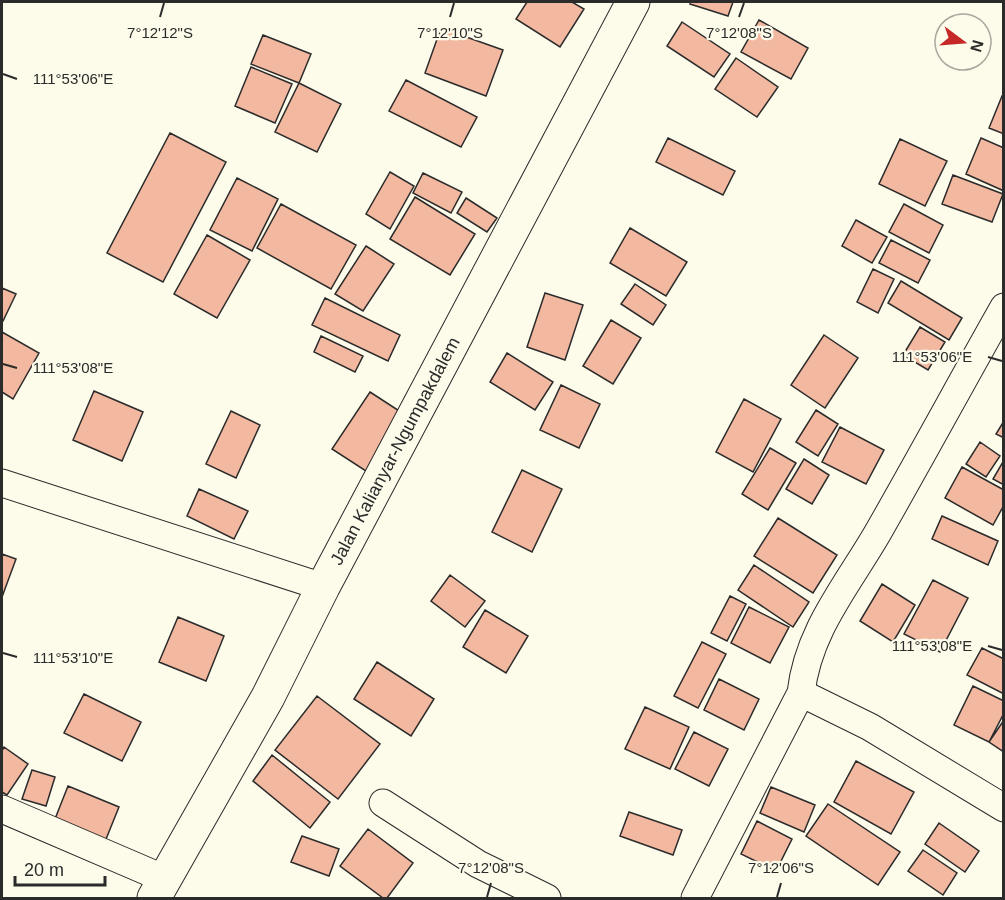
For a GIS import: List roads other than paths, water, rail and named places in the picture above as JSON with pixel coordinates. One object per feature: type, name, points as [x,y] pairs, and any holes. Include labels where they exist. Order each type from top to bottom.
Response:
[{"type":"street","name":"Jalan Kalianyar-Ngumpakdalem","points":[[159,889],[268,697],[323,587],[633,2]]},
{"type":"street","points":[[695,898],[801,693],[803,673],[820,625],[876,536],[1004,307]]},
{"type":"street","points":[[2,483],[323,587]]},
{"type":"street","points":[[801,693],[870,727],[1004,808]]},
{"type":"street","points":[[383,803],[478,864],[546,898]]},
{"type":"street","points":[[2,809],[159,889]]}]
